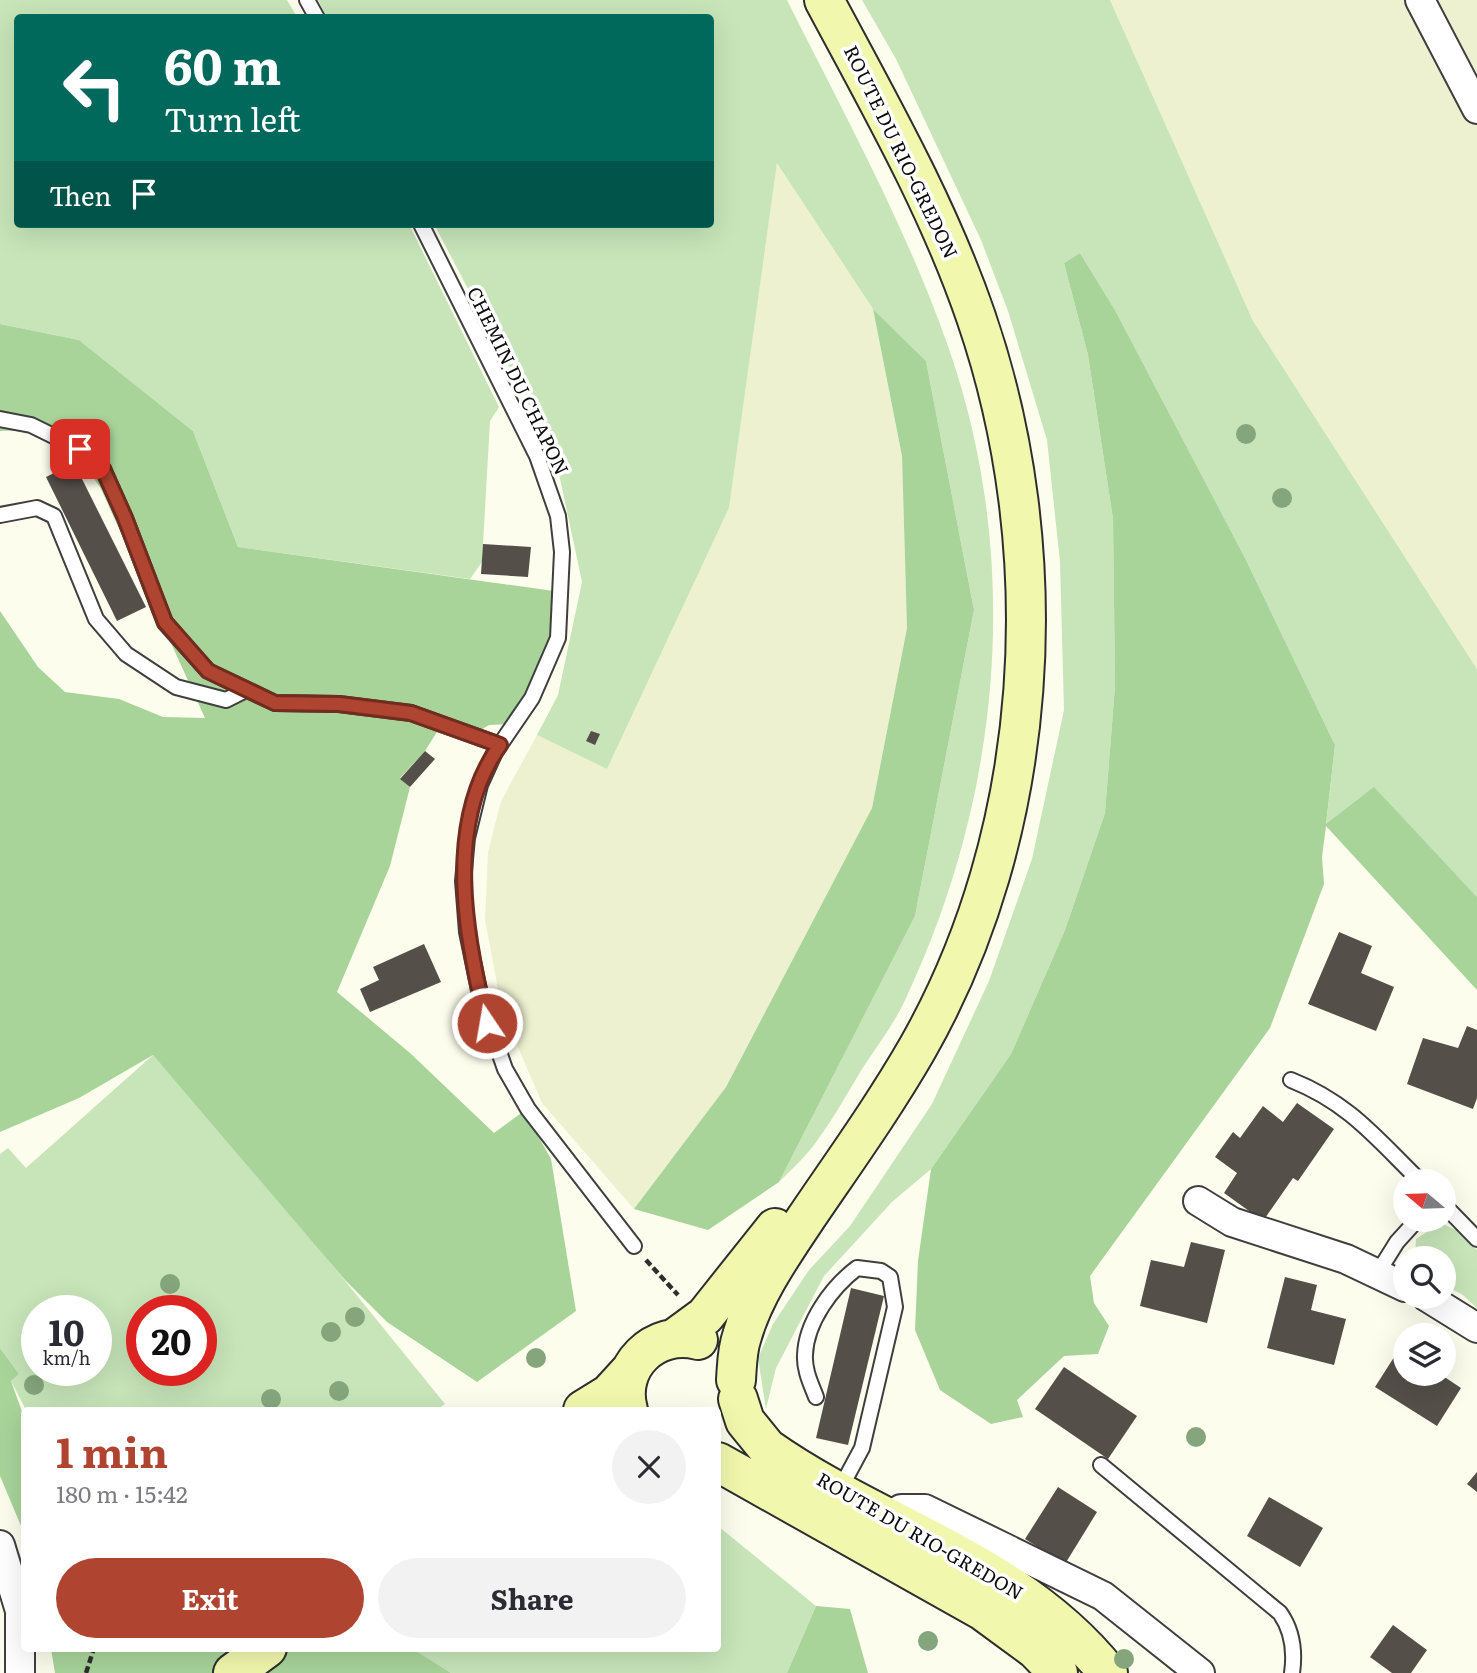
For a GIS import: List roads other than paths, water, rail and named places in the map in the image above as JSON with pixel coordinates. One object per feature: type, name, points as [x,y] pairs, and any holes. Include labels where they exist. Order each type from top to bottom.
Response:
[{"type":"main road","name":"ROUTE DU RIO-GREDON","points":[[824,0],[934,213],[976,317],[995,379],[1018,484],[1025,596],[1023,691],[1011,782],[982,900],[927,1032],[886,1102],[787,1247],[748,1316],[738,1352],[737,1389],[745,1421],[767,1448],[1020,1591],[1085,1645],[1108,1673]]},
{"type":"main road","name":"ROUTE DU RIO-GREDON","points":[[588,1407],[609,1394],[651,1346],[675,1338],[705,1317],[810,1188],[854,1146]]},
{"type":"main road","points":[[675,1338],[695,1339],[713,1347],[728,1362],[737,1389],[733,1416],[721,1433]]},
{"type":"main road","points":[[628,1407],[625,1389],[630,1371]]},
{"type":"main road","name":"ROUTE DU RIO-GREDON","points":[[721,1464],[983,1611],[1036,1650],[1058,1673]]},
{"type":"main road","points":[[233,1673],[262,1652]]},
{"type":"street","points":[[1420,0],[1477,109]]},
{"type":"street","points":[[1198,1201],[1232,1222],[1346,1259],[1393,1281]]},
{"type":"street","points":[[1446,1309],[1477,1328]]},
{"type":"street","points":[[857,1541],[901,1509],[925,1508],[1103,1597],[1200,1673]]},
{"type":"street","points":[[0,1545],[21,1617]]},
{"type":"street","points":[[20,1673],[21,1646]]},
{"type":"street","points":[[33,1652],[35,1673]]},
{"type":"lane","name":"CHEMIN DU CHAPON","points":[[423,228],[537,456],[558,516],[562,593],[558,638],[532,698],[500,745],[481,785],[464,859],[467,932],[487,1023],[505,1069],[528,1109],[634,1246]]},
{"type":"lane","points":[[0,419],[31,425],[80,449],[103,469],[165,622],[208,671],[275,703],[339,704],[411,713],[500,745]]},
{"type":"lane","points":[[0,515],[37,508],[54,516],[96,619],[126,654],[176,687],[226,699],[246,690]]},
{"type":"lane","points":[[1291,1080],[1324,1093],[1355,1116],[1408,1169]]},
{"type":"lane","points":[[1456,1217],[1477,1239]]},
{"type":"lane","points":[[1377,1274],[1406,1232]]},
{"type":"lane","points":[[816,1397],[808,1376],[805,1355],[810,1334],[828,1297],[858,1268],[881,1271],[890,1277],[895,1307],[862,1448],[839,1490]]},
{"type":"lane","points":[[1101,1465],[1280,1613],[1287,1624],[1291,1640],[1292,1673]]}]
